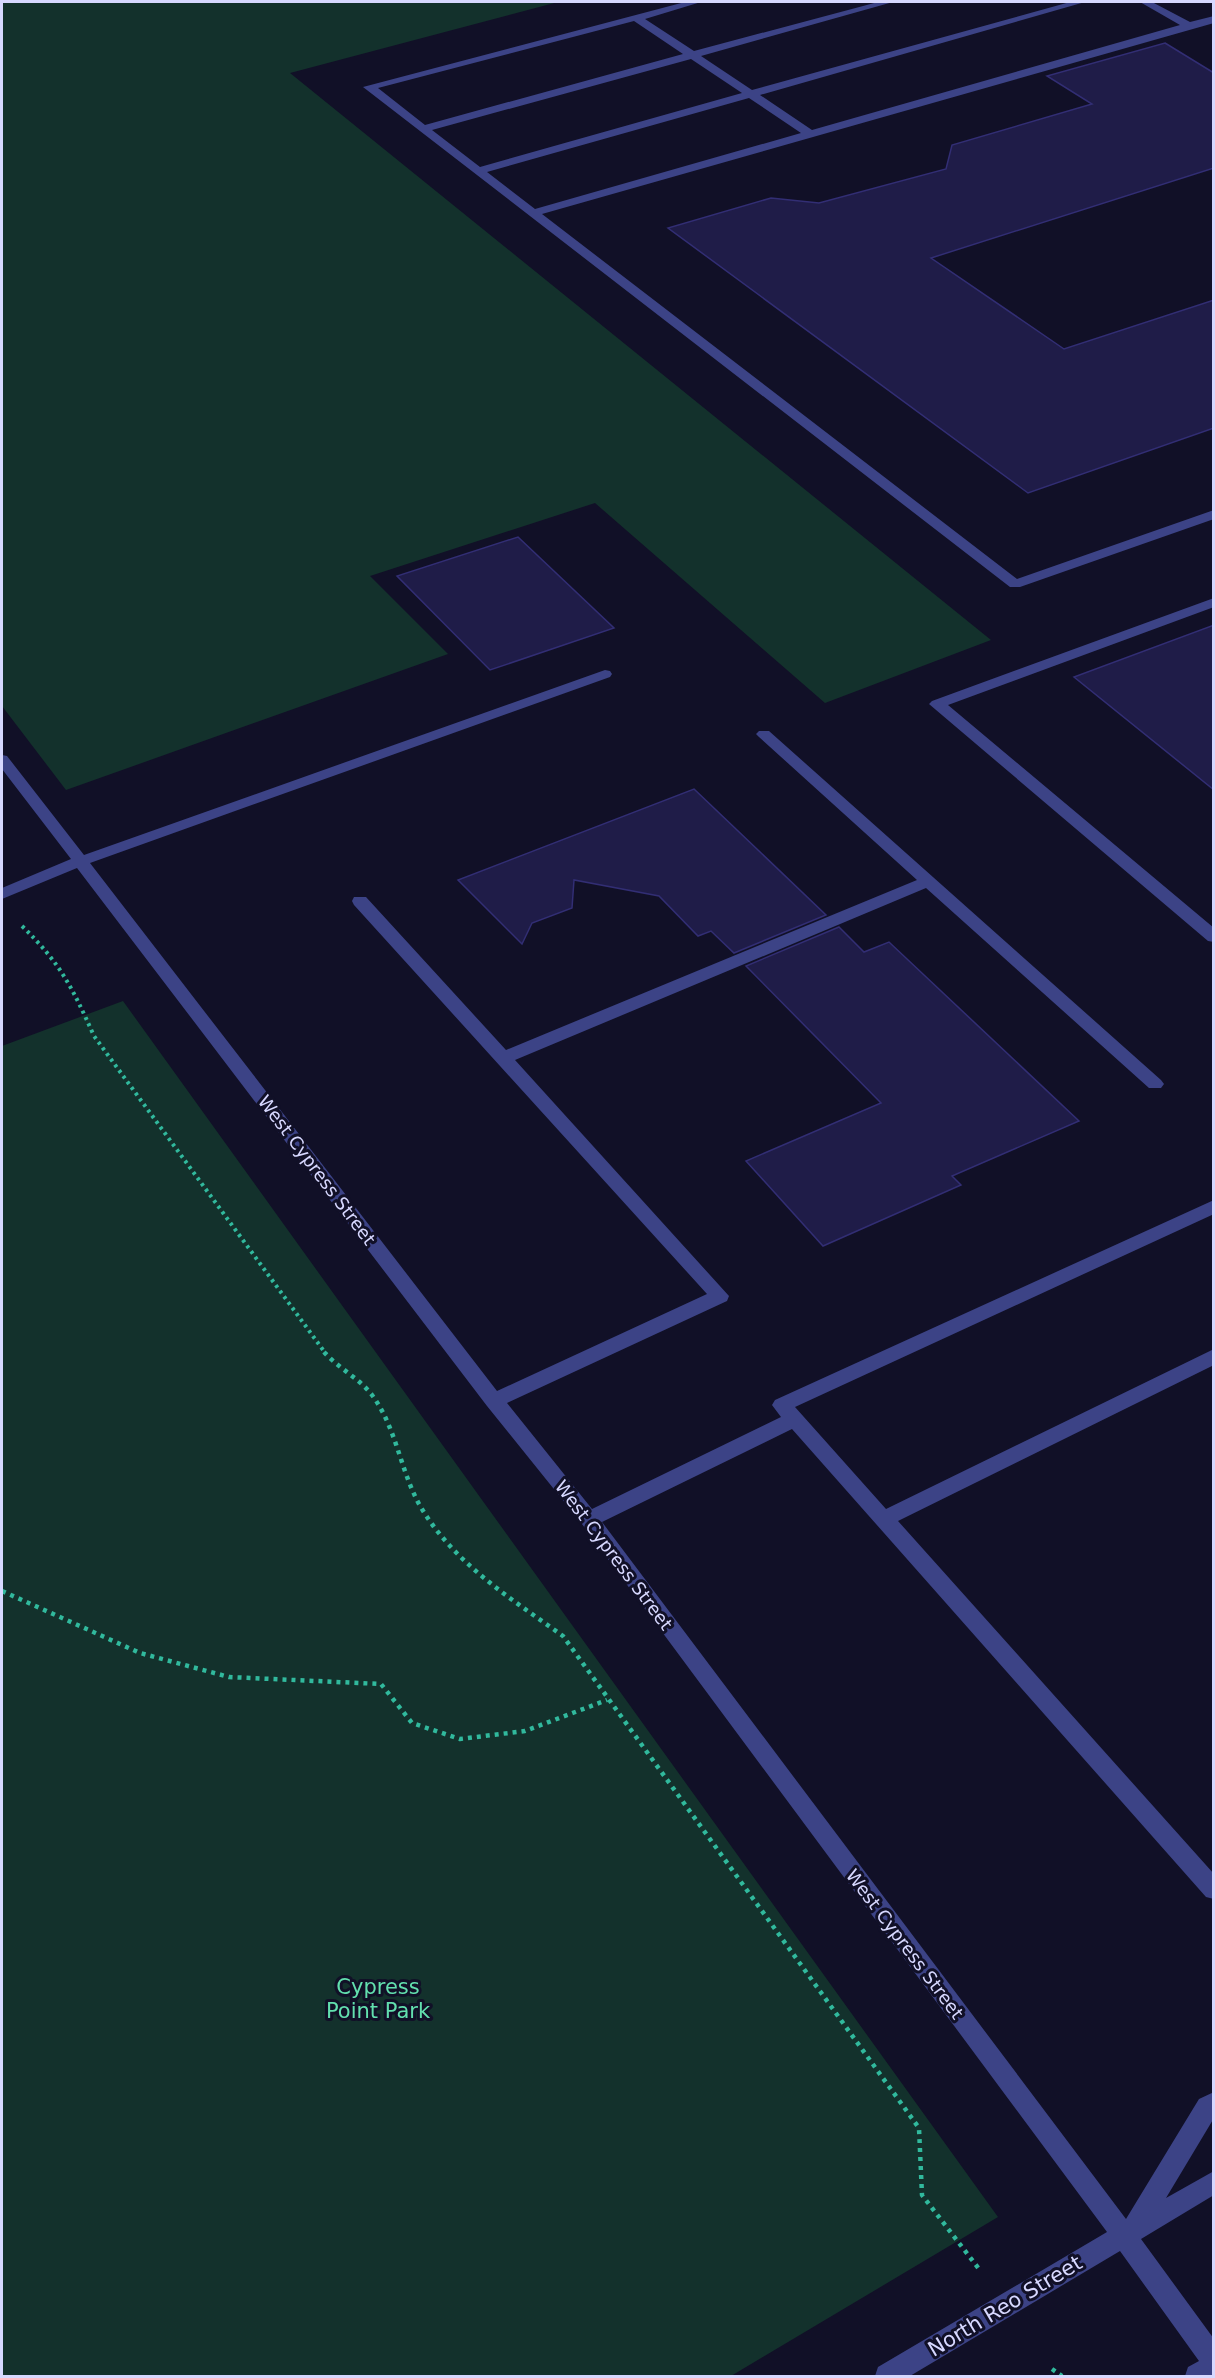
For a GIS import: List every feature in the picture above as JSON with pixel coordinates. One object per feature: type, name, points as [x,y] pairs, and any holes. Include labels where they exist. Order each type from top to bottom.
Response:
[{"type":"street","points":[[696,2],[369,87],[1015,584],[1214,514]]},
{"type":"street","points":[[422,129],[888,2]]},
{"type":"street","points":[[477,171],[1080,2]]},
{"type":"street","points":[[1145,2],[1189,26]]},
{"type":"street","points":[[635,17],[810,134]]},
{"type":"street","points":[[533,213],[1214,19]]},
{"type":"street","points":[[1214,602],[937,704],[1214,937]]},
{"type":"street","points":[[2,894],[81,861],[605,674]]},
{"type":"street","points":[[764,734],[1155,1084]]},
{"type":"street","name":"West Cypress Street","points":[[2,759],[494,1401],[589,1520],[1129,2233],[1214,2361]]},
{"type":"street","points":[[503,1058],[928,881]]},
{"type":"street","points":[[360,902],[720,1296],[494,1401]]},
{"type":"street","points":[[1214,1206],[782,1405],[1214,1890]]},
{"type":"street","points":[[884,1520],[1214,1356]]},
{"type":"street","points":[[589,1520],[794,1419]]},
{"type":"street","points":[[1129,2233],[1207,2107],[1214,2103]]},
{"type":"street","name":"North Reo Street","points":[[887,2376],[1214,2182]]},
{"type":"street","points":[[1197,2376],[1214,2367]]},
{"type":"path","points":[[18,922],[50,953],[70,983],[94,1036],[306,1330],[335,1364],[370,1394],[388,1423],[401,1463],[419,1505],[444,1539],[494,1586],[563,1636],[919,2128],[922,2195],[1008,2305]]},
{"type":"path","points":[[2,1591],[140,1653],[229,1677],[381,1684],[412,1723],[460,1739],[525,1731],[608,1700]]},
{"type":"path","points":[[1052,2369],[1062,2376]]},
{"type":"green space","points":[[2,2],[558,2],[290,73],[991,640],[825,703],[595,503],[370,576],[448,654],[66,790],[2,706]]},
{"type":"green space","name":"Cypress Point Park","points":[[123,1001],[998,2217],[731,2376],[2,2376],[2,1046]]},
{"type":"building","points":[[1165,43],[1214,73],[1214,168],[931,258],[1064,349],[1214,300],[1214,428],[1028,493],[668,228],[771,198],[819,203],[946,169],[952,145],[1092,104],[1047,76]]},
{"type":"building","points":[[518,537],[614,628],[490,670],[397,576]]},
{"type":"building","points":[[1214,625],[1214,790],[1074,677]]},
{"type":"building","points":[[694,789],[826,915],[734,953],[711,931],[698,936],[659,896],[574,880],[572,908],[532,923],[522,944],[458,880]]},
{"type":"building","points":[[839,927],[864,952],[889,942],[1079,1121],[952,1176],[961,1185],[823,1246],[746,1161],[881,1103],[746,966]]}]
